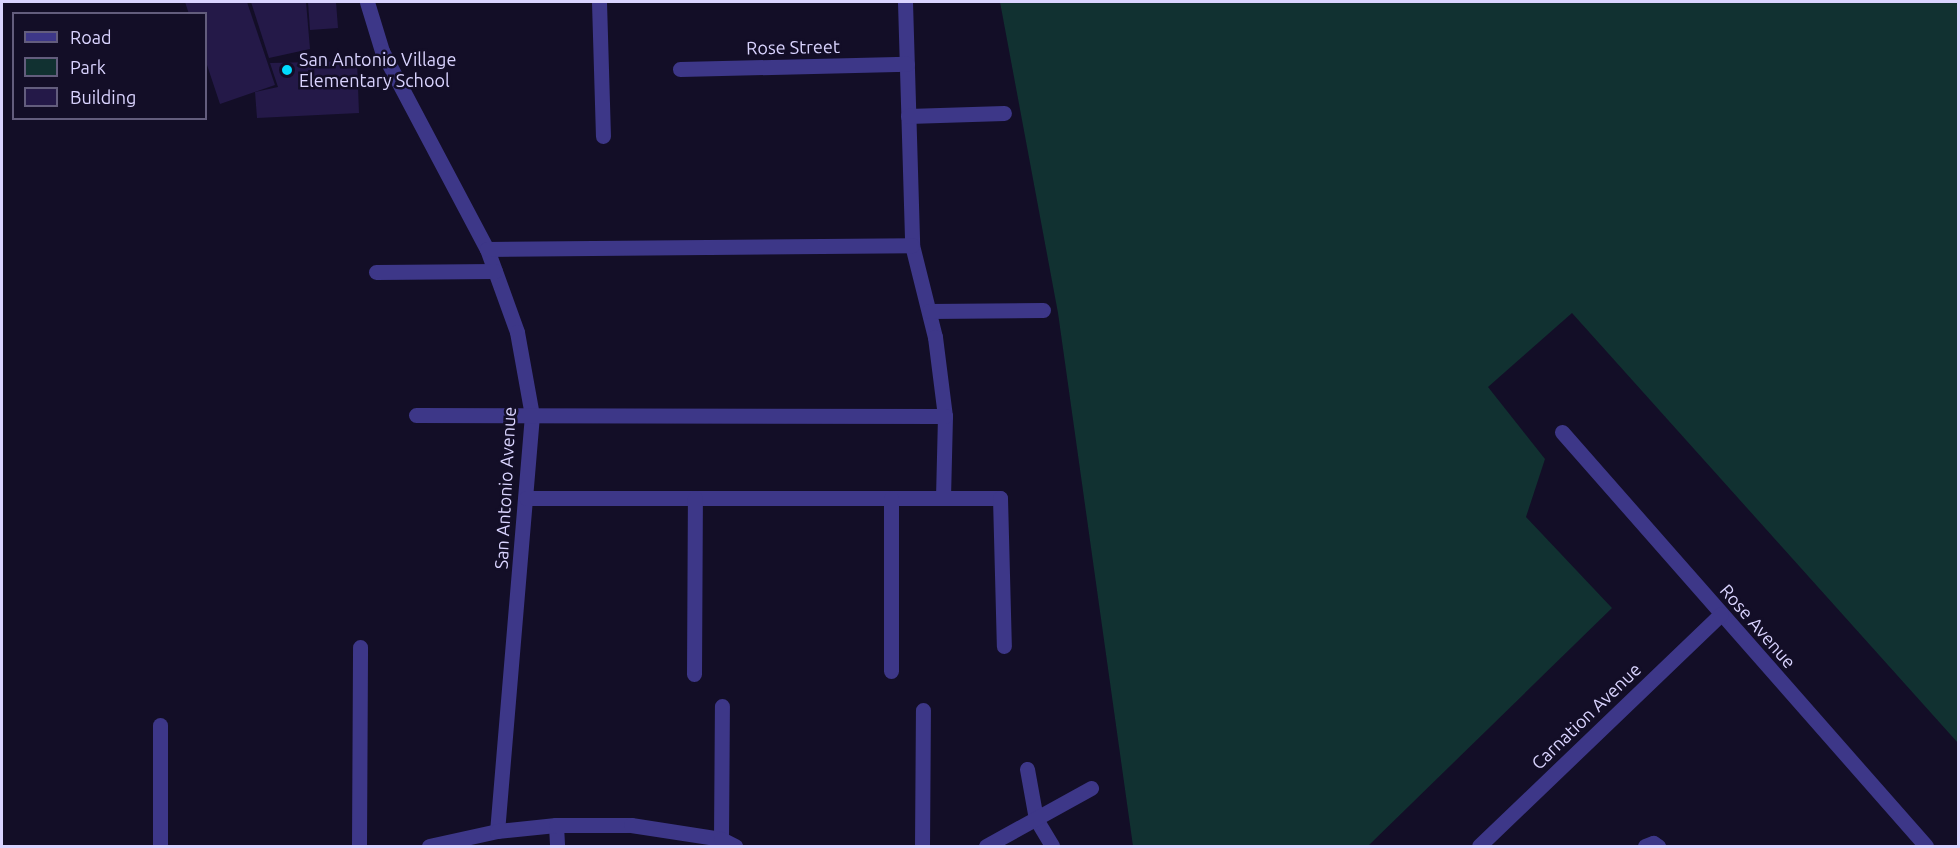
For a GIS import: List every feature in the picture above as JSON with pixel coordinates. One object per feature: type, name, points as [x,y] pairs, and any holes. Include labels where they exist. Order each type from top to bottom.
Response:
[{"type":"street","name":"San Antonio Avenue","points":[[367,2],[382,51],[488,249],[517,332],[532,415],[497,831]]},
{"type":"street","points":[[600,2],[603,136]]},
{"type":"street","points":[[905,2],[912,245],[929,311],[945,416],[944,498]]},
{"type":"street","name":"Rose Street","points":[[680,69],[907,64]]},
{"type":"street","points":[[908,116],[1004,113]]},
{"type":"street","points":[[488,249],[912,245]]},
{"type":"street","points":[[376,273],[495,271]]},
{"type":"street","points":[[929,311],[1043,310]]},
{"type":"street","points":[[416,415],[945,416]]},
{"type":"street","name":"Rose Avenue","points":[[1562,432],[1927,846]]},
{"type":"street","points":[[526,498],[1000,498],[1004,646]]},
{"type":"street","points":[[694,674],[695,498]]},
{"type":"street","points":[[891,498],[891,671]]},
{"type":"street","name":"Carnation Avenue","points":[[1479,846],[1721,614]]},
{"type":"street","points":[[359,846],[360,647]]},
{"type":"street","points":[[721,840],[722,706]]},
{"type":"street","points":[[922,846],[923,711]]},
{"type":"street","points":[[160,725],[160,846]]},
{"type":"street","points":[[1027,769],[1036,819],[1052,846]]},
{"type":"street","points":[[986,846],[1091,788]]},
{"type":"street","points":[[556,825],[557,846]]},
{"type":"street","points":[[429,846],[497,831],[556,825],[631,825],[721,840],[735,846]]},
{"type":"street","points":[[1645,846],[1653,843],[1658,846]]},
{"type":"green space","points":[[1000,2],[1958,2],[1958,743],[1572,313],[1488,387],[1545,459],[1526,517],[1612,608],[1368,846],[1133,846],[1058,313]]},
{"type":"building","points":[[185,2],[247,2],[275,85],[220,104],[207,65],[207,12],[188,12]]},
{"type":"building","points":[[251,2],[306,2],[310,49],[269,58]]},
{"type":"building","points":[[308,2],[336,2],[338,28],[310,30]]},
{"type":"building","points":[[357,61],[359,113],[257,118],[255,92],[278,87],[270,63]]},
{"type":"place","name":"San Antonio Village Elementary School","points":[[287,70]]}]
